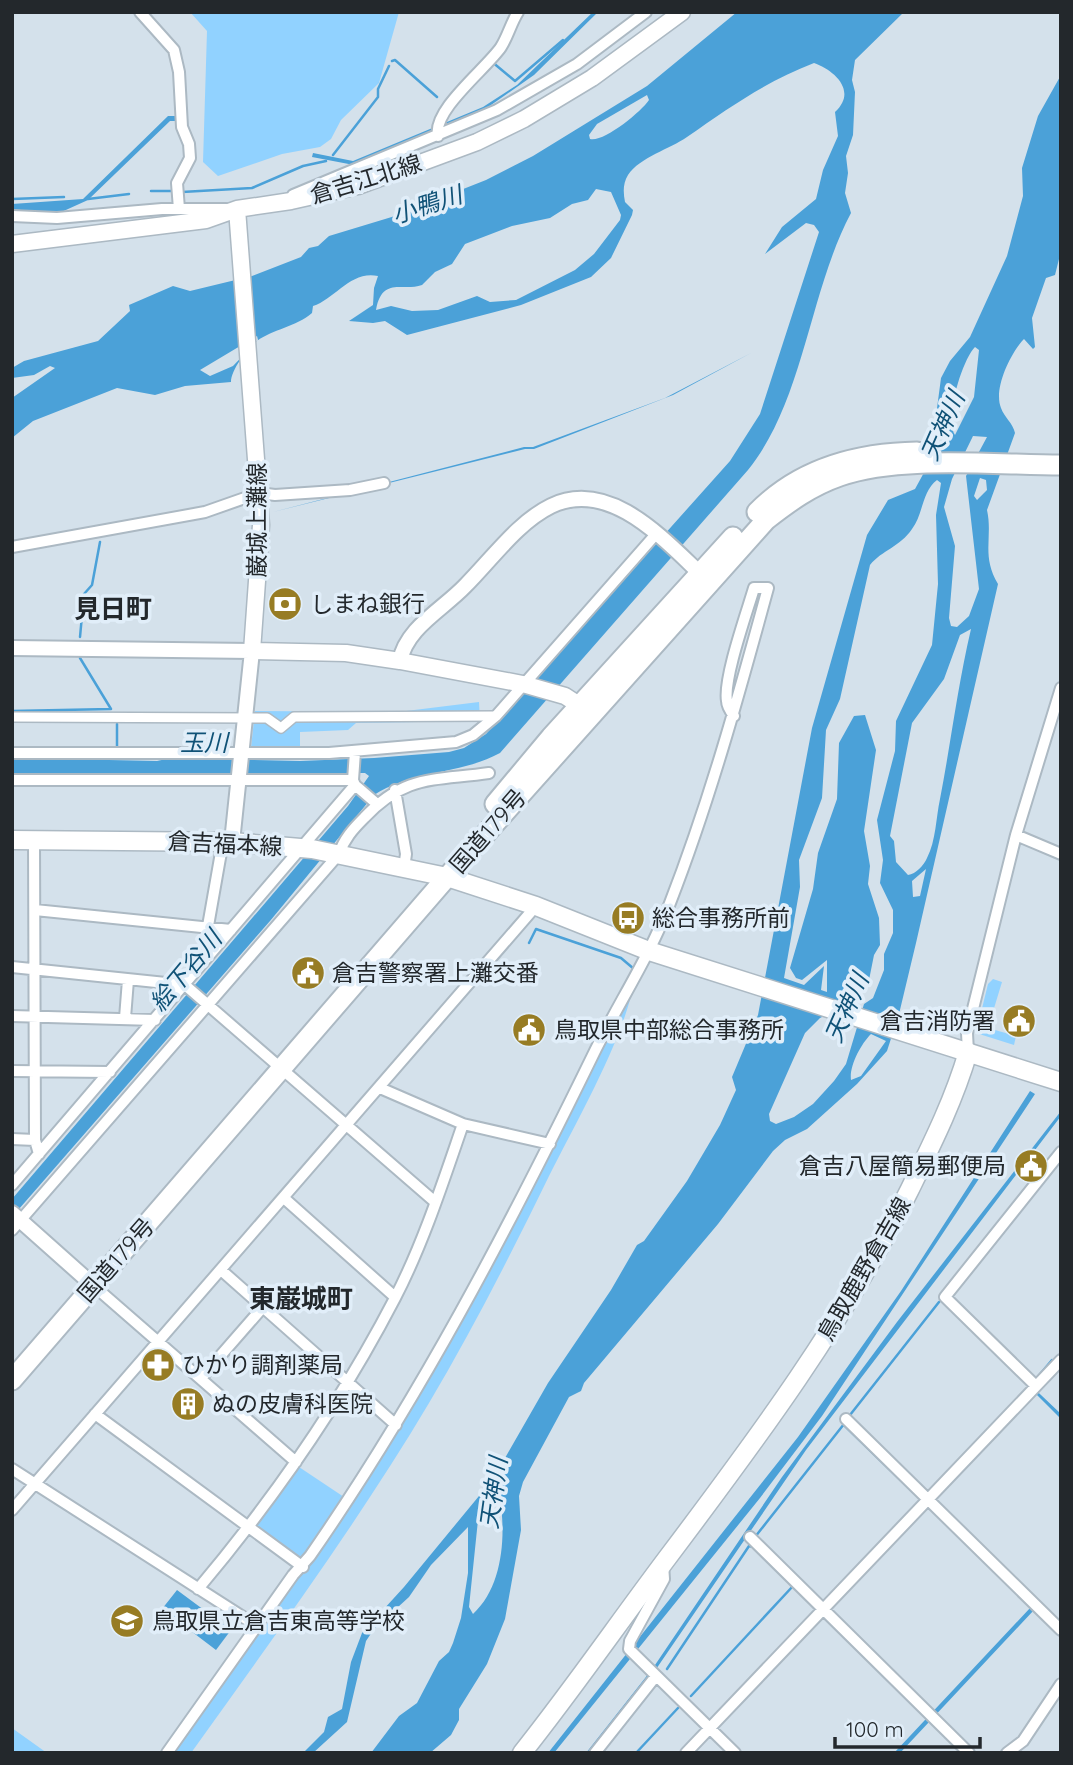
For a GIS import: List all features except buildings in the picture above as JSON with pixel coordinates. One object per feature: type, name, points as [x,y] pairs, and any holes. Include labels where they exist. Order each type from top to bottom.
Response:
[{"type":"highway","name":"国道179号","points":[[12,1380],[89,1282],[441,876],[579,705],[698,572],[751,534],[806,483],[847,460],[888,453],[1061,451]]},
{"type":"highway","name":"国道179号","points":[[806,483],[883,467],[1061,464]]},
{"type":"highway","name":"国道179号","points":[[12,1360],[89,1282]]},
{"type":"main road","name":"倉吉江北線","points":[[12,244],[238,216],[358,186],[477,142],[524,119],[592,78],[682,12]]},
{"type":"main road","name":"巌城上灘線","points":[[238,216],[261,524],[252,651]]},
{"type":"main road","points":[[252,651],[346,653],[400,661],[525,685],[579,705]]},
{"type":"main road","name":"倉吉福本線","points":[[12,841],[228,841],[307,848],[441,876]]},
{"type":"main road","points":[[441,876],[536,906],[653,952],[1061,1082]]},
{"type":"main road","name":"鳥取鹿野倉吉線","points":[[522,1753],[587,1671],[663,1564],[773,1419],[876,1257],[953,1098],[968,1052]]},
{"type":"street","points":[[140,12],[174,50],[179,72],[182,127],[190,151],[190,158],[177,183],[179,209]]},
{"type":"street","points":[[438,136],[436,131],[447,108],[501,47],[518,12]]},
{"type":"street","points":[[290,201],[293,195],[497,110],[587,57],[646,12]]},
{"type":"street","points":[[12,216],[57,218],[179,209],[238,216]]},
{"type":"street","points":[[12,547],[205,512],[259,489],[350,490],[384,483]]},
{"type":"street","points":[[400,661],[403,644],[412,633],[452,600],[519,530],[550,507],[577,499],[593,499],[620,509],[657,535],[698,572]]},
{"type":"street","points":[[12,753],[242,755],[355,752],[456,742],[473,735],[496,716],[657,535]]},
{"type":"street","points":[[167,1753],[257,1626],[303,1567],[396,1425],[491,1257],[605,1030],[653,952],[709,797],[733,716],[768,588],[754,587],[744,621],[729,682],[727,701],[733,716]]},
{"type":"street","points":[[12,648],[252,651],[240,778],[208,926]]},
{"type":"street","points":[[968,1052],[967,1033],[1016,835],[1060,696]]},
{"type":"street","points":[[12,717],[244,717],[267,718],[281,728],[294,717],[496,716]]},
{"type":"street","points":[[12,1185],[155,1020],[187,987],[232,930],[307,848],[354,782],[355,752]]},
{"type":"street","points":[[296,1462],[15,1220],[377,804],[395,790],[422,781],[489,773]]},
{"type":"street","points":[[12,780],[240,778],[354,782],[377,804]]},
{"type":"street","points":[[395,790],[407,854],[404,868]]},
{"type":"street","points":[[1016,835],[1061,854]]},
{"type":"street","points":[[34,840],[35,1140],[39,1154]]},
{"type":"street","points":[[12,1510],[285,1199],[536,906]]},
{"type":"street","points":[[35,910],[232,930]]},
{"type":"street","points":[[12,967],[187,987],[434,1201]]},
{"type":"street","points":[[125,1018],[128,980]]},
{"type":"street","points":[[12,1016],[155,1020]]},
{"type":"street","points":[[12,1071],[110,1072]]},
{"type":"street","points":[[380,1088],[463,1124],[550,1144]]},
{"type":"street","points":[[198,1589],[249,1528],[296,1462],[395,1297],[463,1124]]},
{"type":"street","points":[[12,1139],[35,1140]]},
{"type":"street","points":[[1036,1386],[945,1297],[1061,1152]]},
{"type":"street","points":[[285,1199],[395,1297]]},
{"type":"street","points":[[221,1270],[396,1425]]},
{"type":"street","points":[[201,1378],[263,1307]]},
{"type":"street","points":[[685,1753],[1061,1360]]},
{"type":"street","points":[[95,1414],[303,1567]]},
{"type":"street","points":[[846,1419],[1061,1630]]},
{"type":"street","points":[[12,1469],[257,1626]]},
{"type":"street","points":[[750,1537],[969,1753]]},
{"type":"street","points":[[663,1564],[664,1579],[630,1641],[629,1649],[735,1753]]},
{"type":"street","points":[[594,1753],[656,1676]]},
{"type":"street","points":[[1007,1753],[1023,1741],[1061,1684]]},
{"type":"shaded area","points":[[190,12],[399,12],[379,83],[341,120],[331,139],[320,147],[282,154],[218,176],[203,162],[207,31]]},
{"type":"shaded area","points":[[479,702],[480,721],[356,723],[348,730],[300,732],[300,750],[251,748],[255,711],[398,712]]},
{"type":"shaded area","points":[[993,979],[1002,982],[988,1028],[1016,1036],[1014,1045],[976,1033],[988,984]]},
{"type":"shaded area","points":[[631,996],[625,1017],[595,1086],[492,1290],[429,1403],[344,1537],[191,1753],[173,1753],[353,1499]]},
{"type":"shaded area","points":[[299,1467],[347,1499],[305,1558],[298,1559],[258,1529],[256,1523]]},
{"type":"shaded area","points":[[12,1728],[47,1753],[12,1753]]},
{"type":"water","points":[[593,12],[598,12],[534,75],[481,112],[354,165],[312,157],[313,153],[353,161],[483,107],[517,85]]},
{"type":"water","name":"小鴨川","points":[[737,12],[904,12],[855,60],[852,80],[855,92],[853,135],[846,156],[848,173],[845,193],[851,213],[825,277],[782,412],[767,442],[748,470],[500,753],[468,765],[404,781],[374,795],[270,921],[12,1217],[12,1199],[348,806],[369,776],[365,773],[12,775],[12,758],[300,761],[374,758],[449,752],[464,748],[486,734],[730,461],[760,414],[819,232],[814,225],[806,223],[765,254],[782,227],[816,199],[823,170],[838,136],[835,112],[842,104],[844,89],[835,76],[814,63],[764,87],[680,141],[640,163],[625,181],[625,202],[633,210],[611,258],[591,277],[521,305],[407,335],[385,321],[349,321],[373,305],[378,276],[360,277],[313,306],[312,313],[306,318],[257,341],[257,336],[200,370],[210,376],[233,366],[245,353],[231,382],[185,386],[155,395],[117,388],[33,421],[12,438],[12,398],[55,368],[50,366],[34,375],[12,378],[12,368],[24,361],[98,341],[130,311],[129,305],[173,286],[190,291],[252,276],[301,257],[309,248],[318,246],[329,236],[395,216],[486,180],[533,156],[647,86]],"holes":[[[647,95],[649,100],[630,119],[612,132],[590,139],[589,135],[597,124]],[[596,189],[611,192],[621,215],[594,254],[575,270],[516,300],[490,302],[477,296],[438,310],[412,311],[391,306],[376,310],[379,299],[388,289],[422,285],[435,272],[452,264],[465,244],[512,226],[550,218],[572,204],[588,200]]]},
{"type":"water","name":"天神川","points":[[1061,75],[1061,251],[1055,275],[1046,278],[1032,318],[1035,347],[1033,349],[1024,339],[1009,362],[1001,381],[1001,408],[1015,433],[987,510],[990,564],[998,584],[916,943],[887,1051],[857,1084],[807,1129],[785,1140],[773,1151],[718,1224],[584,1383],[581,1391],[569,1397],[523,1482],[519,1496],[521,1530],[505,1619],[487,1664],[459,1709],[459,1720],[451,1735],[430,1753],[371,1753],[399,1716],[417,1703],[439,1661],[449,1652],[453,1643],[461,1618],[468,1573],[468,1527],[431,1565],[409,1597],[374,1629],[366,1641],[347,1722],[313,1753],[303,1753],[324,1732],[328,1717],[342,1709],[351,1662],[362,1633],[404,1587],[493,1479],[548,1383],[611,1290],[637,1245],[644,1241],[687,1181],[720,1125],[736,1090],[732,1077],[758,1015],[812,728],[867,535],[888,500],[915,489],[944,436],[944,416],[935,433],[934,431],[941,378],[950,361],[970,337],[1007,256],[1023,196],[1022,168],[1038,116]],"holes":[[[975,347],[979,350],[974,397],[955,435],[952,427],[953,404],[965,364]],[[973,436],[987,437],[966,476],[979,589],[969,616],[957,627],[951,626],[949,618],[955,546],[944,507],[952,479]],[[980,478],[986,480],[987,490],[977,500],[974,496]],[[937,480],[941,483],[936,515],[938,584],[932,645],[896,721],[895,751],[877,820],[883,860],[880,883],[893,910],[893,933],[884,954],[884,970],[873,998],[864,1004],[846,1064],[813,1104],[794,1117],[776,1124],[770,1121],[769,1114],[805,1033],[820,1018],[854,1001],[868,985],[874,955],[880,945],[879,918],[868,884],[870,866],[864,831],[876,750],[865,715],[854,716],[839,743],[837,799],[818,853],[813,889],[790,968],[796,978],[802,980],[827,960],[827,992],[821,990],[824,966],[804,985],[784,978],[800,887],[799,860],[822,798],[826,730],[840,699],[870,565],[907,535],[916,523],[928,490]],[[971,629],[932,844],[922,866],[908,875],[896,862],[894,841],[890,836],[912,723],[944,679],[960,635]],[[926,869],[920,896],[913,897],[912,881]],[[871,1034],[886,1041],[861,1076],[851,1080],[854,1062],[863,1043]],[[494,1498],[500,1499],[503,1528],[496,1575],[483,1603],[473,1614],[469,1607],[478,1520]]]},
{"type":"water","points":[[168,116],[175,116],[175,121],[170,121],[88,200],[57,214],[12,209],[12,204],[83,199]]},
{"type":"water","points":[[751,353],[673,395],[534,449],[525,449],[273,512],[524,447],[533,447],[665,398]]},
{"type":"water","points":[[1030,1091],[1035,1094],[822,1416],[760,1498],[554,1753],[548,1753],[798,1437],[901,1291]]},
{"type":"water","points":[[1061,1111],[1061,1116],[806,1450],[650,1678],[591,1753],[586,1753],[653,1668],[782,1477],[897,1322]]},
{"type":"water","points":[[1061,1144],[942,1300],[940,1298],[993,1227]]},
{"type":"water","points":[[962,1320],[1061,1414],[1061,1419]]},
{"type":"water","points":[[177,1590],[231,1630],[216,1650],[162,1609]]},
{"type":"water","points":[[1031,1607],[1034,1610],[900,1753],[894,1753]]},
{"type":"waterway","points":[[491,61],[515,81],[563,40]]},
{"type":"waterway","points":[[392,61],[395,60],[437,97]]},
{"type":"waterway","points":[[333,155],[378,97],[378,89],[389,66]]},
{"type":"waterway","points":[[182,192],[252,188],[303,166],[326,161]]},
{"type":"waterway","points":[[151,191],[174,191]]},
{"type":"waterway","points":[[88,199],[129,194]]},
{"type":"waterway","points":[[12,199],[64,197]]},
{"type":"waterway","points":[[80,637],[84,594],[92,585],[100,542]]},
{"type":"waterway","points":[[12,711],[111,709],[80,658]]},
{"type":"waterway","points":[[117,724],[117,748]]},
{"type":"waterway","points":[[529,943],[536,929],[621,958],[634,969]]},
{"type":"waterway","points":[[850,1415],[939,1302]]},
{"type":"waterway","points":[[1036,1379],[1052,1360]]},
{"type":"waterway","points":[[755,1537],[844,1424]]},
{"type":"waterway","points":[[844,1425],[913,1492]]},
{"type":"waterway","points":[[667,1669],[749,1546],[754,1547]]},
{"type":"waterway","points":[[691,1696],[793,1586]]},
{"type":"waterway","points":[[636,1753],[678,1708]]},
{"type":"place","name":"しまね銀行","points":[[285,604]]},
{"type":"place","name":"総合事務所前","points":[[628,918]]},
{"type":"place","name":"倉吉警察署上灘交番","points":[[308,973]]},
{"type":"place","name":"倉吉消防署","points":[[1019,1021]]},
{"type":"place","name":"鳥取県中部総合事務所","points":[[529,1030]]},
{"type":"place","name":"倉吉八屋簡易郵便局","points":[[1031,1166]]},
{"type":"place","name":"ひかり調剤薬局","points":[[158,1365]]},
{"type":"place","name":"ぬの皮膚科医院","points":[[188,1404]]},
{"type":"place","name":"鳥取県立倉吉東高等学校","points":[[127,1621]]},
{"type":"district","name":"見日町","points":[[113,609]]},
{"type":"district","name":"東巌城町","points":[[301,1299]]},
{"type":"water label","name":"玉川","points":[[204,743]]},
{"type":"water label","name":"絵下谷川","points":[[186,971]]}]
